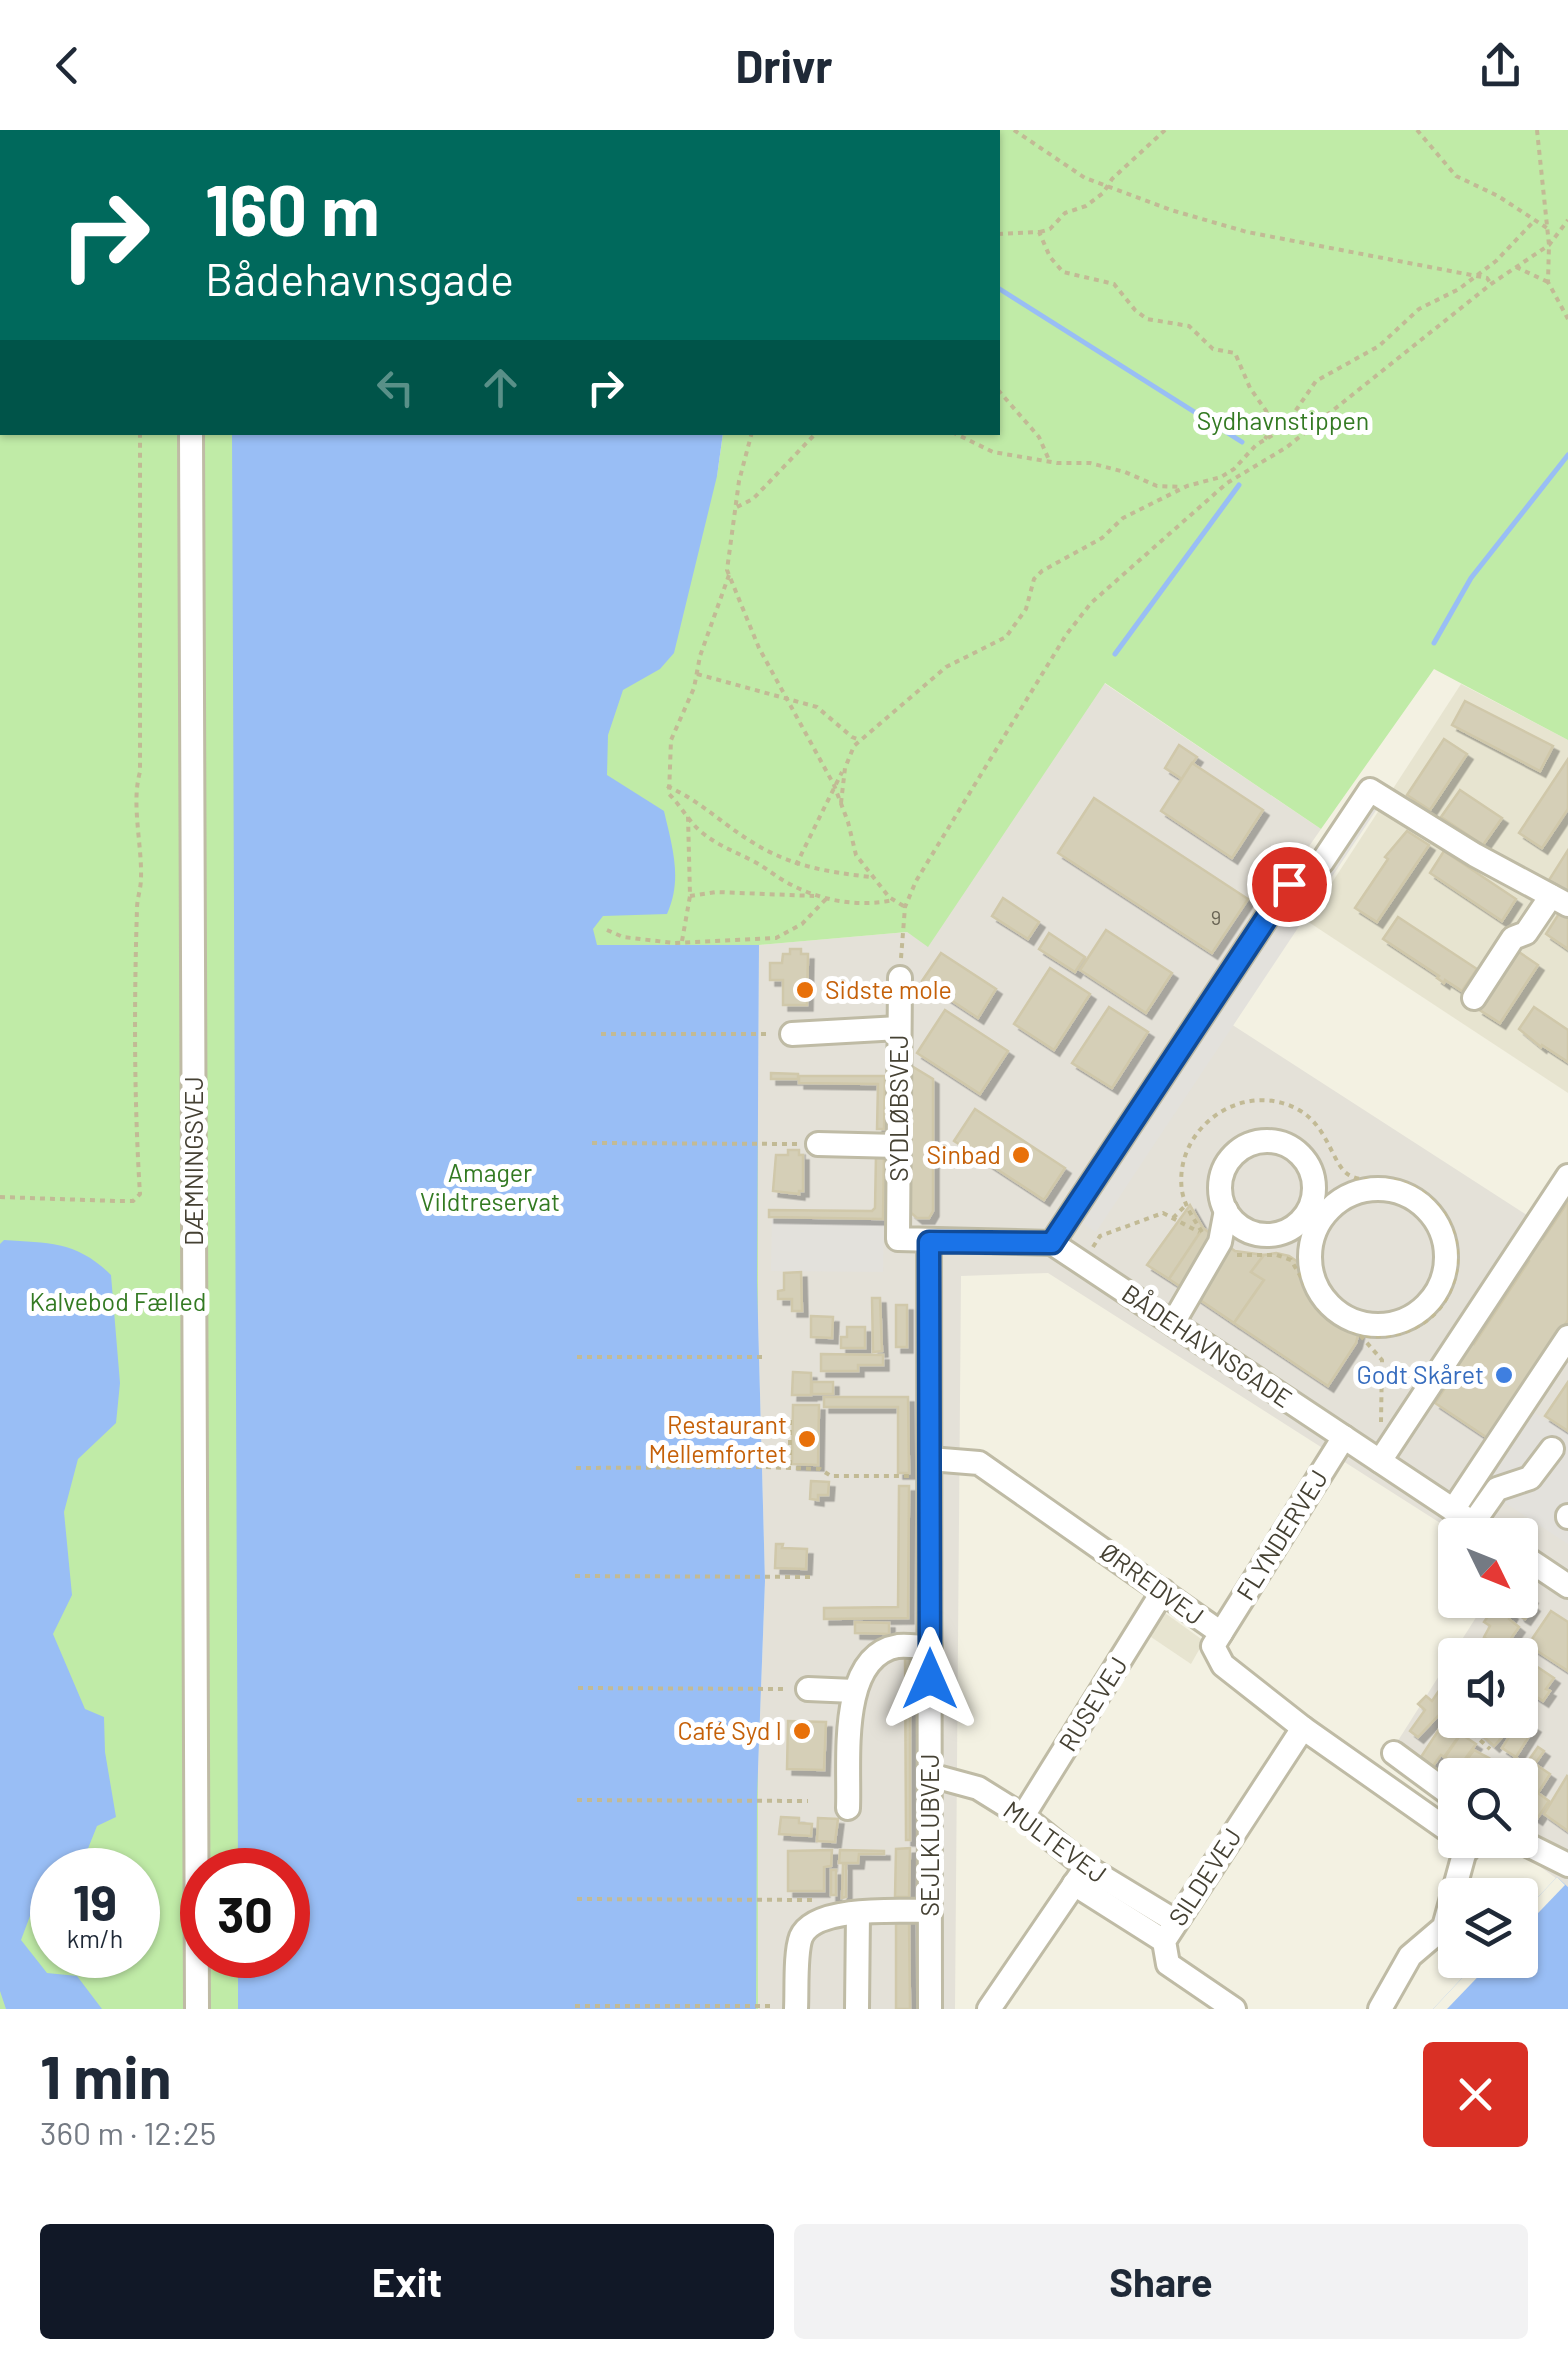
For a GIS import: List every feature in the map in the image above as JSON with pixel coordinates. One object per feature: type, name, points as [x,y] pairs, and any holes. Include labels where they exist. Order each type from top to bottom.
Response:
[{"type":"street","name":"DÆMNINGSVEJ","points":[[191,435],[197,2009]]},
{"type":"street","points":[[929,1242],[1052,1243],[1289,884],[1322,862],[1370,790],[1474,855],[1560,900],[1526,933],[1513,938],[1474,998]]},
{"type":"street","name":"SYDLØBSVEJ","points":[[900,978],[898,1238],[929,1242]]},
{"type":"street","points":[[792,1034],[900,1028]]},
{"type":"street","points":[[1217,1242],[1283,1233],[1297,1226],[1307,1214],[1314,1200],[1311,1169],[1302,1155],[1274,1141],[1257,1141],[1242,1147],[1222,1172],[1220,1188],[1226,1210],[1242,1228],[1257,1235]]},
{"type":"street","points":[[818,1144],[898,1146]]},
{"type":"street","points":[[1380,1461],[1568,1176]]},
{"type":"street","points":[[1315,1184],[1344,1197]]},
{"type":"street","points":[[1387,1189],[1427,1208],[1440,1227],[1446,1248],[1445,1271],[1436,1292],[1422,1309],[1403,1320],[1381,1325],[1358,1323],[1338,1313],[1322,1298],[1312,1277],[1309,1255],[1319,1222],[1344,1197],[1364,1190],[1387,1189]]},
{"type":"street","points":[[1173,1324],[1217,1242],[1226,1210]]},
{"type":"street","points":[[1283,1233],[1309,1255]]},
{"type":"street","name":"SEJLKLUBVEJ","points":[[929,1242],[930,2009]]},
{"type":"street","name":"BÅDEHAVNSGADE","points":[[1052,1243],[1466,1518]]},
{"type":"street","points":[[1474,1518],[1568,1337]]},
{"type":"street","name":"FLYNDERVEJ","points":[[1221,1632],[1344,1437]]},
{"type":"street","points":[[1475,1518],[1497,1489],[1530,1478],[1552,1449]]},
{"type":"street","name":"ØRREDVEJ","points":[[930,1468],[980,1463],[1221,1632],[1213,1646],[1223,1665],[1303,1728],[1438,1823]]},
{"type":"street","points":[[1538,1566],[1568,1586]]},
{"type":"street","name":"RUSEVEJ","points":[[1022,1816],[1164,1592]]},
{"type":"street","points":[[848,1808],[858,1678],[880,1654],[896,1646],[930,1648]]},
{"type":"street","points":[[808,1689],[854,1691]]},
{"type":"street","name":"SILDEVEJ","points":[[1226,2006],[1168,1964],[1169,1931],[1303,1728]]},
{"type":"street","points":[[1394,1753],[1438,1785]]},
{"type":"street","name":"MULTEVEJ","points":[[930,1775],[978,1788],[1022,1816],[1080,1876],[1169,1931]]},
{"type":"street","points":[[1538,1850],[1568,1864]]},
{"type":"street","points":[[1380,2009],[1410,1956],[1444,1927],[1463,1858]]},
{"type":"street","points":[[989,2009],[1080,1876]]},
{"type":"street","points":[[796,2009],[801,1938],[809,1926],[831,1917],[858,1913],[930,1910]]},
{"type":"street","points":[[857,2009],[858,1913]]},
{"type":"path","points":[[1014,130],[1084,178],[1130,197],[1247,232],[1486,278],[1491,284]]},
{"type":"path","points":[[1000,234],[1050,229],[1065,213],[1086,206],[1165,130]]},
{"type":"path","points":[[1417,130],[1456,176],[1498,196],[1547,228]]},
{"type":"path","points":[[1537,130],[1549,245],[1548,282],[1568,318]]},
{"type":"path","points":[[958,435],[993,452],[1100,466],[1165,488],[1221,476],[1283,429],[1316,381],[1379,346],[1419,309],[1459,289],[1496,261],[1535,220]]},
{"type":"path","points":[[900,978],[905,907],[916,880],[1066,635],[1091,603],[1227,483],[1288,447],[1491,284],[1549,245],[1568,220]]},
{"type":"path","points":[[1039,232],[1050,257],[1063,272],[1114,284],[1146,318],[1168,325],[1183,324],[1212,350],[1238,356],[1250,388],[1268,415],[1270,430],[1265,439]]},
{"type":"path","points":[[1516,267],[1548,282]]},
{"type":"path","points":[[1562,307],[1568,299]]},
{"type":"path","points":[[1000,393],[1039,436],[1048,460]]},
{"type":"path","points":[[0,1197],[133,1201],[140,1194],[136,908],[141,882],[140,818],[135,794],[141,728],[140,435]]},
{"type":"path","points":[[751,435],[738,481],[727,549],[729,575],[759,648],[834,785],[856,856],[892,900],[905,907]]},
{"type":"path","points":[[736,508],[754,500],[813,435]]},
{"type":"path","points":[[796,864],[860,740],[946,667],[1006,637],[1026,609],[1034,579],[1042,571],[1093,543],[1123,518],[1186,486]]},
{"type":"path","points":[[729,575],[671,740],[669,794],[701,832],[734,855],[818,896]]},
{"type":"path","points":[[697,674],[824,710],[852,738],[860,740]]},
{"type":"path","points":[[841,803],[844,768]]},
{"type":"path","points":[[668,786],[700,801],[754,844],[796,864],[824,872],[871,877]]},
{"type":"path","points":[[682,942],[690,896],[688,816]]},
{"type":"path","points":[[690,896],[716,892],[818,896],[875,904],[892,900]]},
{"type":"path","points":[[607,930],[623,937],[682,942],[776,938],[802,924],[827,898]]},
{"type":"path","points":[[601,1034],[760,1034]]},
{"type":"path","points":[[1217,1242],[1186,1204],[1182,1166],[1194,1136],[1221,1111],[1253,1102],[1299,1110],[1323,1131],[1345,1174],[1358,1180],[1389,1179],[1424,1193],[1439,1206],[1456,1239],[1458,1270],[1452,1287],[1429,1320],[1392,1336],[1360,1335]]},
{"type":"path","points":[[592,1143],[818,1144]]},
{"type":"path","points":[[1173,1218],[1186,1204]]},
{"type":"path","points":[[1081,1262],[1100,1236],[1163,1213],[1217,1242],[1291,1260],[1319,1308],[1360,1335],[1382,1360],[1380,1427]]},
{"type":"path","points":[[577,1357],[767,1358]]},
{"type":"path","points":[[790,1420],[790,1468]]},
{"type":"path","points":[[576,1468],[790,1468],[820,1469],[831,1476],[930,1468]]},
{"type":"path","points":[[574,1576],[813,1577]]},
{"type":"path","points":[[578,1688],[808,1689]]},
{"type":"path","points":[[1478,1738],[1490,1749]]},
{"type":"path","points":[[577,1800],[808,1802]]},
{"type":"path","points":[[576,1899],[824,1900],[831,1917]]},
{"type":"path","points":[[575,2006],[758,2005]]},
{"type":"shaded area","points":[[1104,683],[1321,829],[1200,1004],[1530,1217],[1568,1164],[1568,1887],[1529,1858],[1538,1858],[1538,1758],[1438,1758],[1438,1794],[1387,1758],[1438,1677],[1438,1738],[1538,1738],[1538,1638],[1463,1638],[1476,1618],[1538,1618],[1538,1518],[1438,1518],[1438,1522],[1048,1273],[961,1276],[955,2009],[756,2009],[757,1797],[765,1581],[757,1281],[759,945],[907,932],[928,946]]},
{"type":"shaded area","points":[[1461,684],[1568,740],[1568,1093],[1307,921]]},
{"type":"shaded area","points":[[1368,803],[1377,809],[1096,1232],[1077,1220],[1295,893],[1314,884]]},
{"type":"shaded area","points":[[772,1218],[884,1220],[883,1272],[771,1271]]},
{"type":"shaded area","points":[[1530,1410],[1568,1434],[1568,1544],[1538,1524],[1538,1518],[1528,1518],[1481,1487]]},
{"type":"shaded area","points":[[1165,1613],[1204,1641],[1191,1664],[1148,1635]]},
{"type":"green space","points":[[1000,130],[1568,130],[1568,740],[1434,669],[1321,829],[1105,683],[928,947],[907,932],[759,945],[668,946],[758,960],[758,2009],[0,2009],[0,435],[719,435],[717,476],[723,435],[1000,435]]},
{"type":"water","name":"Amager Vildtreservat","points":[[232,435],[723,435],[717,476],[674,653],[660,669],[623,690],[608,735],[607,775],[664,811],[674,862],[672,901],[667,914],[603,916],[593,929],[597,945],[759,945],[757,1281],[765,1581],[757,1797],[756,2009],[238,2009],[238,1978],[310,1978],[310,1848],[238,1848]]},
{"type":"water","points":[[4,1240],[62,1246],[86,1256],[111,1275],[120,1383],[116,1423],[78,1459],[64,1512],[72,1595],[53,1634],[85,1709],[104,1717],[105,1752],[116,1817],[97,1826],[88,1848],[30,1848],[30,1916],[21,1940],[30,1951],[30,1978],[79,1978],[102,2009],[6,2009],[0,1991],[0,1244]]},
{"type":"water","points":[[1557,1877],[1568,1887],[1568,2009],[1433,2009],[1462,1978],[1538,1978],[1538,1897]]},
{"type":"pier","points":[[1557,1877],[1565,1885],[1538,1913],[1538,1897]]},
{"type":"pier","points":[[1462,1978],[1477,1978],[1447,2009],[1433,2009]]},
{"type":"building","points":[[1465,701],[1553,746],[1540,771],[1452,725]]},
{"type":"building","points":[[1444,739],[1467,754],[1430,810],[1407,795]]},
{"type":"building","points":[[1179,745],[1197,757],[1182,779],[1165,768]]},
{"type":"building","points":[[1568,759],[1568,809],[1542,848],[1519,833]]},
{"type":"building","points":[[1192,763],[1263,810],[1232,858],[1161,811]]},
{"type":"building","points":[[1460,790],[1502,818],[1483,845],[1441,817]]},
{"type":"building","points":[[1094,798],[1248,899],[1212,953],[1058,853]]},
{"type":"building","points":[[1407,831],[1429,845],[1377,922],[1355,908],[1388,859],[1385,857]]},
{"type":"building","points":[[1568,850],[1568,892],[1549,880]]},
{"type":"building","points":[[1444,851],[1516,899],[1502,921],[1430,873]]},
{"type":"building","points":[[1003,898],[1039,922],[1028,939],[992,916]]},
{"type":"building","points":[[1560,912],[1568,918],[1568,949],[1546,934]]},
{"type":"building","points":[[1398,917],[1477,969],[1462,991],[1445,980],[1444,983],[1383,939]]},
{"type":"building","points":[[1106,930],[1172,973],[1146,1013],[1080,970]]},
{"type":"building","points":[[1049,933],[1085,957],[1075,972],[1039,949]]},
{"type":"building","points":[[790,949],[808,954],[807,1005],[783,1005],[783,980],[770,980],[770,963],[782,963],[783,954],[790,954]]},
{"type":"building","points":[[1516,950],[1538,965],[1500,1023],[1478,1009]]},
{"type":"building","points":[[941,953],[996,989],[978,1018],[922,981]]},
{"type":"building","points":[[1050,968],[1090,994],[1054,1050],[1014,1024]]},
{"type":"building","points":[[1109,1007],[1148,1032],[1112,1088],[1072,1063]]},
{"type":"building","points":[[1534,1007],[1568,1030],[1568,1062],[1519,1029]]},
{"type":"building","points":[[945,1010],[1008,1051],[980,1094],[917,1053]]},
{"type":"building","points":[[910,1065],[933,1079],[933,1211],[929,1218],[917,1218],[910,1212]]},
{"type":"building","points":[[771,1073],[798,1074],[798,1079],[771,1079]]},
{"type":"building","points":[[799,1076],[885,1076],[884,1129],[877,1129],[878,1084],[799,1083]]},
{"type":"building","points":[[975,1109],[1065,1168],[1044,1200],[954,1141]]},
{"type":"building","points":[[788,1150],[799,1150],[799,1155],[803,1155],[803,1191],[799,1194],[773,1191],[776,1155],[788,1155]]},
{"type":"building","points":[[876,1155],[884,1155],[883,1219],[769,1217],[769,1210],[872,1211]]},
{"type":"building","points":[[1568,1202],[1568,1320],[1489,1439],[1435,1403],[1459,1367],[1450,1361],[1465,1339],[1474,1344],[1529,1261],[1520,1255],[1535,1233],[1543,1239]]},
{"type":"building","points":[[1190,1205],[1203,1228],[1169,1279],[1147,1265]]},
{"type":"building","points":[[1203,1228],[1235,1251],[1264,1255],[1251,1272],[1264,1280],[1234,1323],[1169,1279]]},
{"type":"building","points":[[1276,1253],[1301,1264],[1312,1293],[1324,1309],[1359,1331],[1356,1343],[1328,1386],[1234,1323],[1264,1280],[1251,1272],[1264,1255]]},
{"type":"building","points":[[801,1272],[802,1311],[792,1311],[792,1299],[778,1299],[778,1291],[784,1290],[784,1273]]},
{"type":"building","points":[[872,1298],[880,1298],[882,1351],[873,1352]]},
{"type":"building","points":[[896,1305],[907,1305],[907,1347],[896,1347]]},
{"type":"building","points":[[811,1316],[833,1317],[832,1338],[811,1337]]},
{"type":"building","points":[[847,1327],[865,1327],[865,1348],[841,1348],[841,1337],[847,1337]]},
{"type":"building","points":[[821,1354],[883,1355],[883,1365],[858,1365],[858,1371],[821,1371]]},
{"type":"building","points":[[793,1372],[811,1373],[811,1395],[792,1395]]},
{"type":"building","points":[[812,1382],[833,1382],[833,1394],[812,1394]]},
{"type":"building","points":[[1568,1382],[1568,1431],[1545,1416]]},
{"type":"building","points":[[824,1397],[908,1397],[909,1473],[898,1473],[898,1407],[824,1407]]},
{"type":"building","points":[[793,1405],[819,1405],[818,1465],[792,1464]]},
{"type":"building","points":[[811,1481],[829,1482],[828,1495],[810,1499]]},
{"type":"building","points":[[899,1486],[909,1486],[908,1618],[824,1619],[824,1608],[898,1607]]},
{"type":"building","points":[[776,1544],[807,1549],[806,1569],[775,1568]]},
{"type":"building","points":[[1551,1611],[1568,1622],[1568,1671],[1538,1652],[1538,1638],[1533,1638]]},
{"type":"building","points":[[1487,1618],[1510,1618],[1519,1627],[1511,1638],[1485,1638],[1490,1626],[1484,1622]]},
{"type":"building","points":[[855,1622],[889,1623],[889,1634],[855,1633]]},
{"type":"building","points":[[905,1653],[910,1653],[910,1840],[906,1840]]},
{"type":"building","points":[[1538,1667],[1554,1678],[1543,1701],[1538,1698]]},
{"type":"building","points":[[1438,1692],[1438,1716],[1418,1737],[1410,1731],[1425,1710],[1418,1704],[1426,1696],[1432,1701]]},
{"type":"building","points":[[788,1721],[826,1722],[824,1770],[787,1769]]},
{"type":"building","points":[[1438,1731],[1438,1738],[1458,1738],[1433,1766],[1421,1757]]},
{"type":"building","points":[[1458,1738],[1476,1744],[1466,1758],[1445,1757]]},
{"type":"building","points":[[1485,1738],[1501,1738],[1494,1746]]},
{"type":"building","points":[[1508,1738],[1528,1738],[1516,1757],[1502,1748]]},
{"type":"building","points":[[1538,1747],[1544,1751],[1538,1760],[1530,1758]]},
{"type":"building","points":[[1474,1750],[1489,1758],[1468,1758]]},
{"type":"building","points":[[1538,1766],[1550,1774],[1538,1793]]},
{"type":"building","points":[[1568,1777],[1568,1831],[1544,1814]]},
{"type":"building","points":[[1538,1793],[1549,1801],[1538,1818]]},
{"type":"building","points":[[781,1817],[812,1824],[811,1836],[779,1834]]},
{"type":"building","points":[[818,1818],[838,1819],[835,1842],[817,1841]]},
{"type":"building","points":[[910,1848],[909,1897],[895,1897],[896,1849]]},
{"type":"building","points":[[832,1850],[831,1866],[824,1867],[824,1891],[788,1891],[788,1851]]},
{"type":"building","points":[[840,1850],[884,1854],[859,1854],[858,1863],[839,1863]]},
{"type":"building","points":[[843,1864],[846,1897],[842,1898]]},
{"type":"building","points":[[831,1870],[836,1870],[836,1895],[831,1895]]},
{"type":"building","points":[[909,1919],[910,2009],[896,2009],[896,1920]]},
{"type":"waterway","points":[[1000,289],[1242,442]]},
{"type":"waterway","points":[[1434,643],[1471,578],[1568,455]]},
{"type":"waterway","points":[[1115,654],[1239,485]]},
{"type":"place","name":"Sidste mole","points":[[805,990]]},
{"type":"place","name":"Sinbad","points":[[1021,1155]]},
{"type":"place","name":"Godt Skåret","points":[[1504,1375]]},
{"type":"place","name":"Restaurant Mellemfortet","points":[[807,1439]]},
{"type":"place","name":"Café Syd I","points":[[802,1731]]},
{"type":"route","points":[[930,1679],[929,1242],[1052,1243],[1289,884]]},
{"type":"park label","name":"Sydhavnstippen","points":[[1283,421]]},
{"type":"park label","name":"Kalvebod Fælled","points":[[118,1302]]}]
